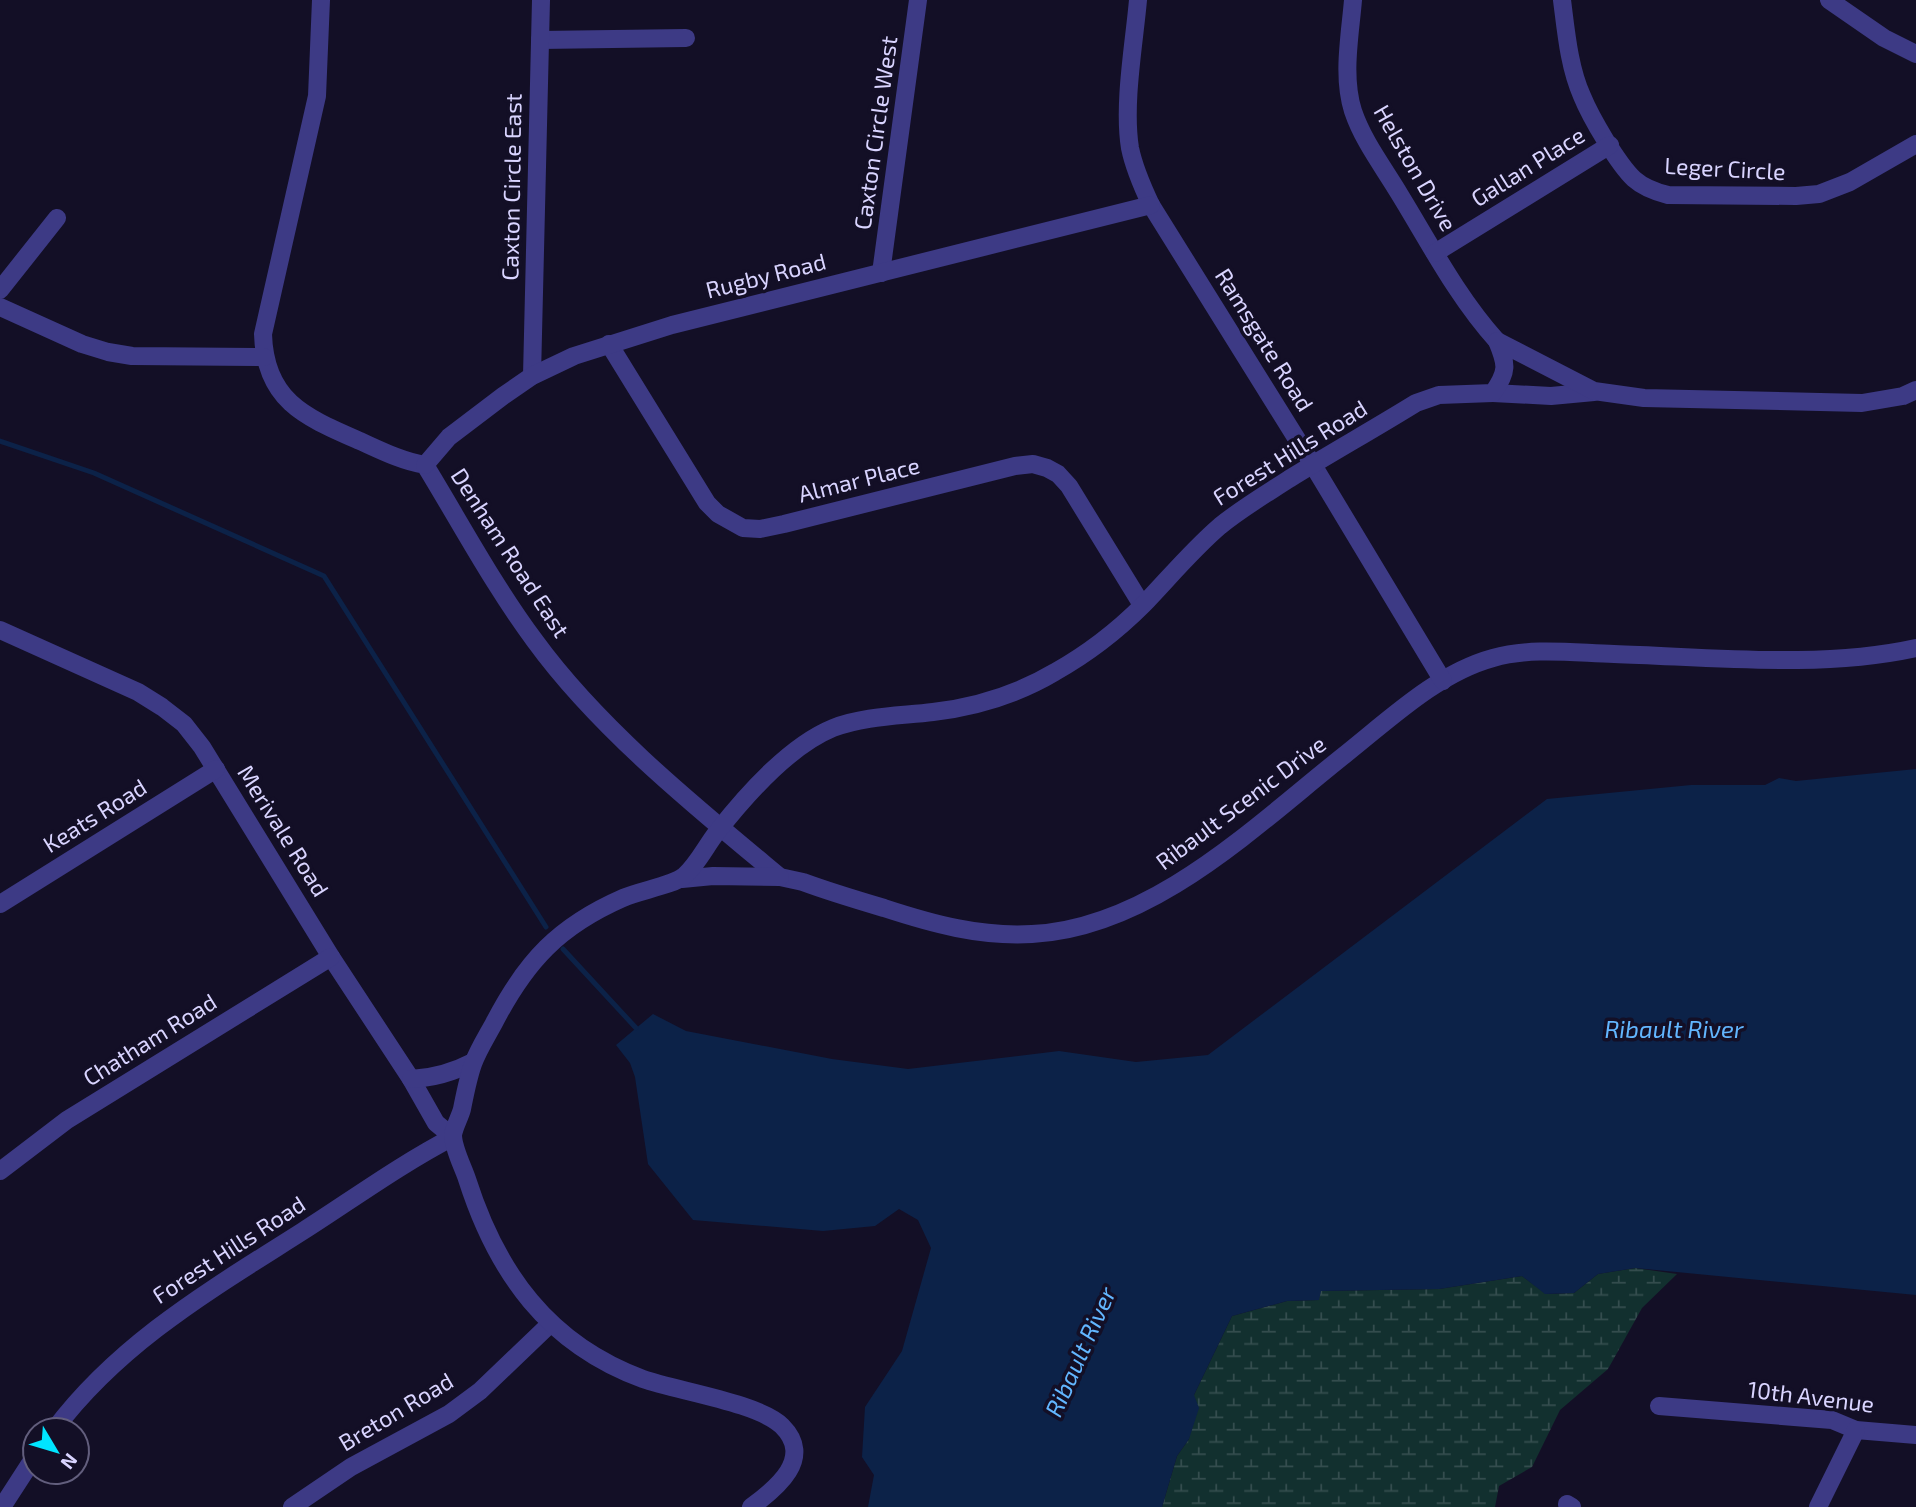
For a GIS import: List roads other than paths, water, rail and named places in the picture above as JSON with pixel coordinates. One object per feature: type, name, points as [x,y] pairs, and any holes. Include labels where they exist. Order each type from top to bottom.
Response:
[{"type":"street","name":"Denham Road East","points":[[321,0],[317,96],[263,334],[264,357],[283,396],[299,410],[319,423],[404,461],[425,465],[506,600],[564,677],[588,705],[721,827]]},
{"type":"street","name":"Caxton Circle East","points":[[532,376],[541,0]]},
{"type":"street","name":"Caxton Circle West","points":[[881,273],[918,0]]},
{"type":"street","name":"Ramsgate Road","points":[[1138,0],[1128,116],[1130,147],[1137,175],[1151,205],[1313,465],[1443,681]]},
{"type":"street","name":"Helston Drive","points":[[1353,0],[1348,61],[1348,87],[1353,111],[1363,133],[1435,253],[1479,322],[1497,341]]},
{"type":"street","name":"Leger Circle","points":[[1562,0],[1567,38],[1581,96],[1634,180],[1657,192],[1668,195],[1796,196],[1835,189],[1916,144]]},
{"type":"street","points":[[1829,0],[1884,38],[1916,54]]},
{"type":"street","points":[[540,40],[686,38]]},
{"type":"street","name":"Gallan Place","points":[[1435,253],[1610,145]]},
{"type":"street","name":"Rugby Road","points":[[425,465],[449,438],[532,376],[574,356],[672,325],[1151,205]]},
{"type":"street","points":[[0,290],[57,218]]},
{"type":"street","points":[[0,307],[82,344],[108,352],[132,356],[264,357]]},
{"type":"street","points":[[1497,341],[1597,391],[1644,398],[1862,403],[1903,396],[1916,390]]},
{"type":"street","points":[[1493,393],[1504,377],[1504,358],[1497,341]]},
{"type":"street","name":"Almar Place","points":[[608,344],[707,503],[731,523],[743,527],[772,527],[1015,466],[1033,464],[1058,474],[1076,493],[1142,605]]},
{"type":"street","name":"Forest Hills Road","points":[[721,827],[773,772],[811,739],[835,727],[858,721],[970,706],[1020,690],[1079,658],[1113,632],[1142,605],[1198,544],[1236,513],[1416,404],[1439,395],[1493,393],[1551,396],[1597,391]]},
{"type":"street","name":"Merivale Road","points":[[5,638],[138,692],[184,724],[216,769],[436,1123],[453,1137]]},
{"type":"street","name":"Ribault Scenic Drive","points":[[721,827],[780,877],[942,926],[973,932],[1034,934],[1068,929],[1104,919],[1167,890],[1198,870],[1408,705],[1443,681],[1483,661],[1523,653],[1808,659],[1869,656],[1916,648]]},
{"type":"street","name":"Keats Road","points":[[0,904],[216,769]]},
{"type":"street","points":[[682,879],[721,827]]},
{"type":"street","points":[[751,1507],[784,1479],[791,1467],[794,1454],[792,1441],[785,1429],[774,1419],[753,1410],[643,1379],[584,1349],[550,1324],[504,1266],[484,1228],[453,1137],[473,1062],[511,991],[543,948],[569,928],[626,896],[682,879],[713,876],[780,877]]},
{"type":"street","name":"Chatham Road","points":[[0,1171],[67,1120],[331,957]]},
{"type":"street","points":[[411,1079],[452,1073],[473,1062]]},
{"type":"street","name":"Forest Hills Road","points":[[64,1416],[119,1358],[177,1311],[453,1137]]},
{"type":"street","name":"Breton Road","points":[[292,1507],[351,1467],[449,1414],[480,1391],[550,1324]]},
{"type":"street","name":"10th Avenue","points":[[1659,1406],[1832,1420],[1856,1430],[1916,1435]]},
{"type":"street","points":[[1818,1507],[1856,1430]]},
{"type":"street","points":[[2,1507],[21,1478]]},
{"type":"water","name":"Ribault River","points":[[1916,769],[1916,1295],[1635,1268],[1598,1274],[1574,1293],[1545,1294],[1522,1276],[1439,1289],[1321,1291],[1319,1300],[1287,1301],[1232,1316],[1194,1395],[1199,1408],[1189,1439],[1177,1456],[1162,1507],[868,1507],[874,1475],[862,1457],[865,1407],[902,1351],[931,1248],[918,1220],[899,1209],[875,1226],[823,1231],[693,1220],[648,1164],[635,1077],[630,1063],[616,1045],[653,1014],[686,1031],[832,1059],[908,1069],[1059,1051],[1136,1062],[1208,1055],[1547,799],[1691,785],[1765,785],[1779,778],[1796,781]]},
{"type":"waterway","points":[[0,441],[94,473],[324,576],[546,927]]},
{"type":"waterway","points":[[563,949],[636,1028]]}]
